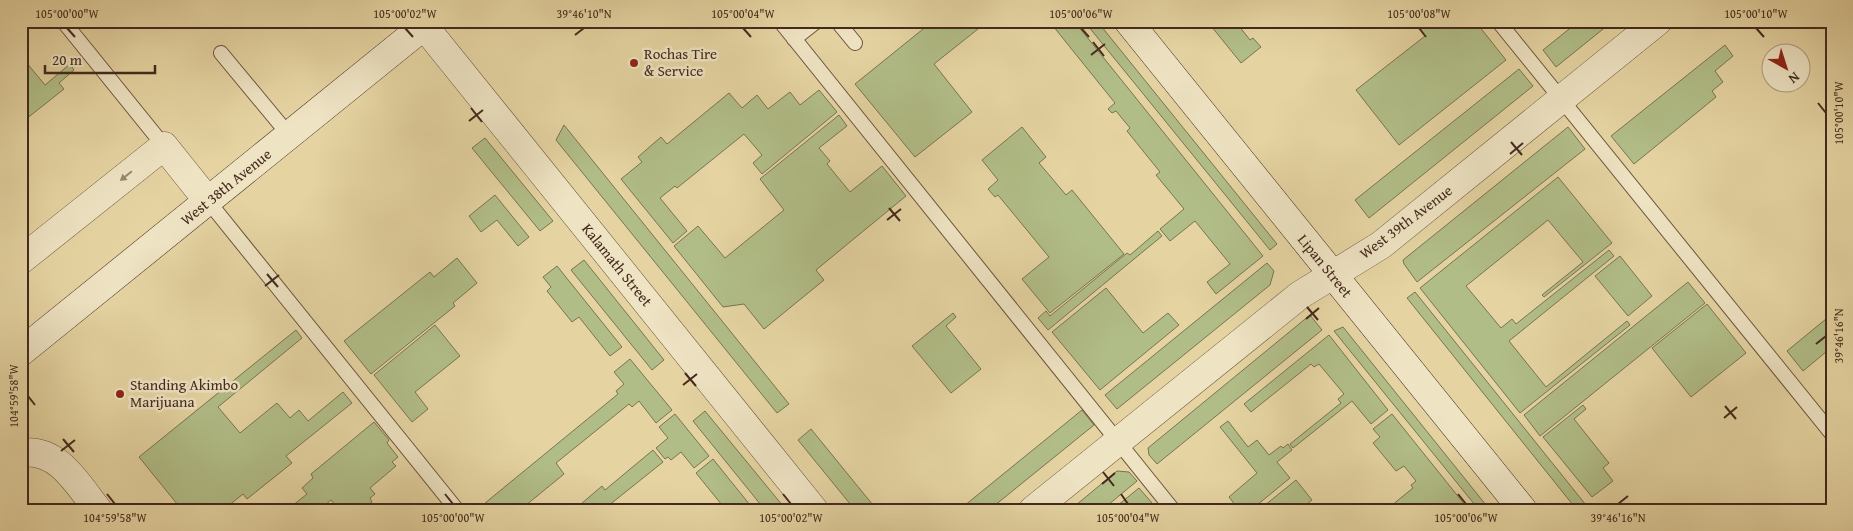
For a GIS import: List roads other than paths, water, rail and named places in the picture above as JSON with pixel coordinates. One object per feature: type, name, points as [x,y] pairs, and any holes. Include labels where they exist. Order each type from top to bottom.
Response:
[{"type":"street","name":"Lipan Street","points":[[1128,21],[1523,510]]},
{"type":"street","name":"West 39th Avenue","points":[[1033,510],[1300,294],[1381,245],[1658,21]]},
{"type":"street","name":"West 38th Avenue","points":[[21,352],[289,136],[425,23]]},
{"type":"street","name":"Kalamath Street","points":[[425,23],[814,510]]},
{"type":"street","points":[[21,260],[164,146],[208,201]]},
{"type":"street","points":[[32,454],[57,461],[63,466],[98,510]]},
{"type":"lane","points":[[63,21],[164,146]]},
{"type":"lane","points":[[780,21],[1174,510]]},
{"type":"lane","points":[[794,39],[817,21]]},
{"type":"lane","points":[[837,21],[855,43]]},
{"type":"lane","points":[[1498,21],[1832,434]]},
{"type":"lane","points":[[221,53],[289,136]]},
{"type":"lane","points":[[208,201],[457,510]]},
{"type":"place","name":"Rochas Tire & Service","points":[[634,63]]},
{"type":"place","name":"Standing Akimbo Marijuana","points":[[120,394]]}]
